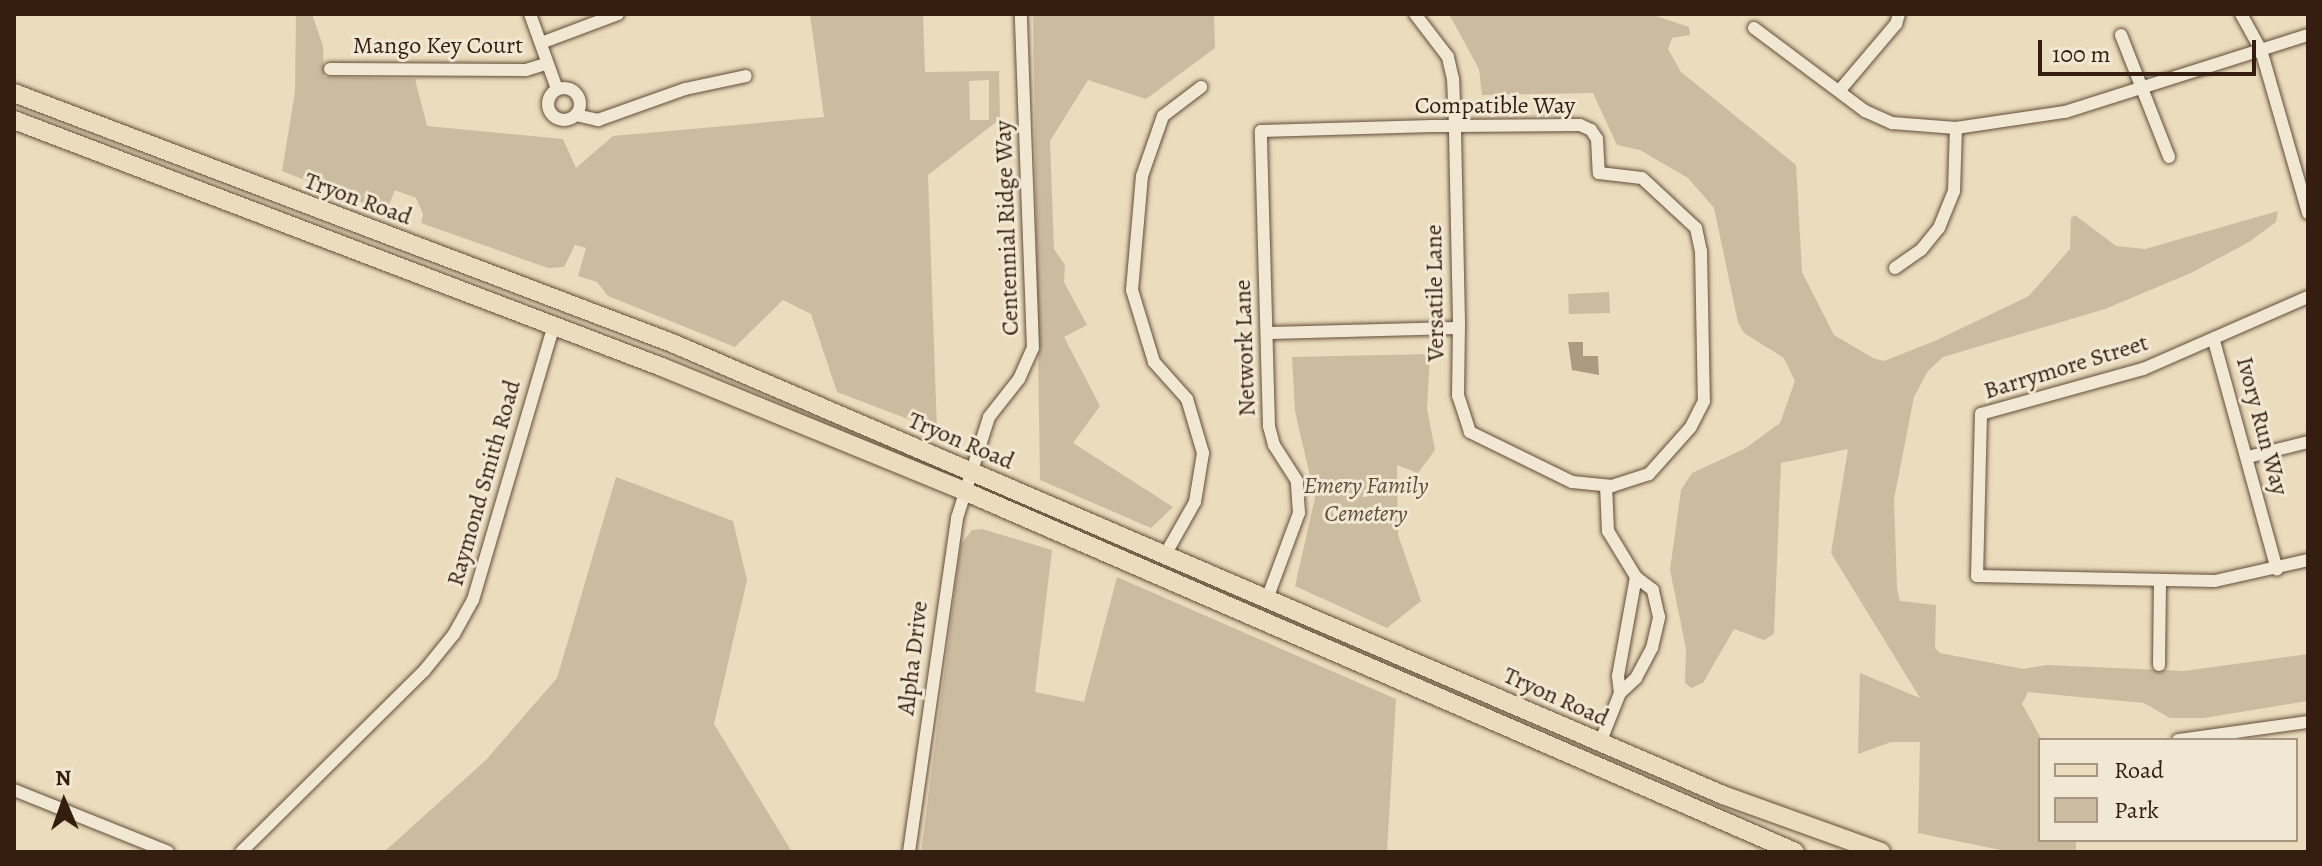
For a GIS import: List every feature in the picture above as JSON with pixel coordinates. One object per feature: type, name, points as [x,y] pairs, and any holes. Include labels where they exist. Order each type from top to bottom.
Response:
[{"type":"main road","name":"Tryon Road","points":[[14,93],[540,290],[970,471],[1600,743],[1796,825],[1881,852]]},
{"type":"main road","name":"Tryon Road","points":[[14,120],[554,324],[964,491],[1795,852]]},
{"type":"street","points":[[530,14],[557,89]]},
{"type":"street","points":[[541,43],[618,14]]},
{"type":"street","name":"Centennial Ridge Way","points":[[970,471],[989,417],[1019,379],[1033,348],[1021,14]]},
{"type":"street","name":"Versatile Lane","points":[[1415,14],[1448,57],[1455,126],[1458,396],[1470,432],[1572,482],[1606,486]]},
{"type":"street","points":[[1840,90],[1896,24],[1899,14]]},
{"type":"street","points":[[2241,14],[2261,50],[2308,213]]},
{"type":"street","points":[[1754,28],[1892,123],[1956,128],[2065,112],[2308,35]]},
{"type":"street","points":[[2121,35],[2169,157]]},
{"type":"street","name":"Mango Key Court","points":[[330,69],[526,70],[546,64]]},
{"type":"street","points":[[557,89],[547,101],[549,112],[562,121],[576,115],[598,120],[671,93],[746,76]]},
{"type":"street","points":[[1165,555],[1195,502],[1203,453],[1187,399],[1154,362],[1132,290],[1142,176],[1163,116],[1201,87]]},
{"type":"street","points":[[557,89],[577,94],[576,115]]},
{"type":"street","name":"Compatible Way","points":[[1261,131],[1580,125],[1597,139],[1599,173],[1642,178],[1696,228],[1701,251],[1704,401],[1690,428],[1649,474],[1606,486]]},
{"type":"street","points":[[1895,268],[1921,250],[1939,228],[1954,191],[1956,128]]},
{"type":"street","name":"Network Lane","points":[[1261,131],[1269,426],[1274,445],[1297,481],[1299,513],[1295,537],[1267,599]]},
{"type":"street","name":"Barrymore Street","points":[[2308,297],[2214,341],[2143,369],[1981,414],[1977,576],[2215,581],[2308,560]]},
{"type":"street","name":"Raymond Smith Road","points":[[241,852],[424,671],[454,634],[473,600],[554,324]]},
{"type":"street","points":[[1267,333],[1459,328]]},
{"type":"street","name":"Ivory Run Way","points":[[2214,341],[2277,569]]},
{"type":"street","points":[[2248,457],[2308,442]]},
{"type":"street","name":"Alpha Drive","points":[[909,852],[948,558],[970,471]]},
{"type":"street","points":[[1600,743],[1620,693],[1643,668],[1658,629],[1653,590],[1636,577],[1608,531],[1606,486]]},
{"type":"street","points":[[1620,693],[1618,676],[1636,577]]},
{"type":"street","points":[[2159,665],[2160,582]]},
{"type":"street","points":[[2192,738],[2308,722]]},
{"type":"street","points":[[14,790],[168,852]]},
{"type":"green space","points":[[296,14],[312,14],[323,46],[324,77],[415,79],[427,126],[563,139],[576,168],[613,136],[824,117],[810,14],[923,14],[925,72],[999,71],[1000,119],[928,175],[937,430],[837,392],[811,314],[783,300],[735,347],[608,296],[597,282],[578,276],[586,248],[575,245],[564,267],[548,268],[421,223],[423,214],[416,198],[395,190],[386,212],[282,171],[295,92]],"holes":[[[989,80],[989,120],[970,120],[969,81]]]},
{"type":"green space","points":[[1033,14],[1214,14],[1215,48],[1146,99],[1088,80],[1050,141],[1054,249],[1065,265],[1064,282],[1087,325],[1064,337],[1100,406],[1073,443],[1173,507],[1151,528],[1040,480]]},
{"type":"green space","points":[[1449,14],[1650,14],[1689,27],[1690,35],[1672,38],[1668,49],[1681,72],[1796,165],[1802,272],[1834,335],[1873,358],[1884,361],[1937,340],[2029,296],[2070,249],[2071,218],[2075,215],[2116,246],[2145,249],[2278,211],[2276,222],[2249,242],[2191,273],[2105,309],[1943,357],[1928,371],[1914,397],[1894,499],[1897,588],[1900,601],[1936,605],[1935,648],[1940,653],[2023,669],[2046,665],[2184,671],[2308,654],[2308,701],[2204,718],[2170,718],[2144,703],[2028,692],[2022,704],[2041,738],[2038,738],[2038,842],[2076,842],[2076,852],[2010,852],[1918,833],[1920,742],[1891,742],[1858,754],[1860,673],[1920,698],[1831,553],[1848,449],[1781,463],[1774,634],[1764,640],[1734,629],[1703,683],[1691,688],[1685,683],[1686,649],[1670,570],[1681,490],[1692,473],[1746,448],[1780,423],[1795,381],[1784,358],[1744,333],[1738,322],[1714,208],[1688,178],[1640,150],[1617,145],[1593,93],[1482,95],[1479,69]]},
{"type":"green space","points":[[1609,292],[1610,313],[1569,314],[1568,294]]},
{"type":"green space","name":"Emery Family Cemetery","points":[[1430,354],[1427,409],[1435,450],[1418,473],[1397,465],[1398,535],[1421,601],[1387,628],[1295,586],[1315,498],[1295,411],[1292,357]]},
{"type":"green space","points":[[616,477],[733,521],[747,580],[714,724],[792,852],[384,852],[486,760],[557,678]]},
{"type":"green space","points":[[982,529],[1052,550],[1035,692],[1084,702],[1117,577],[1396,699],[1387,852],[921,852],[961,544],[972,530]]},
{"type":"shaded area","points":[[1568,342],[1583,342],[1583,356],[1598,356],[1599,375],[1572,370]]}]
